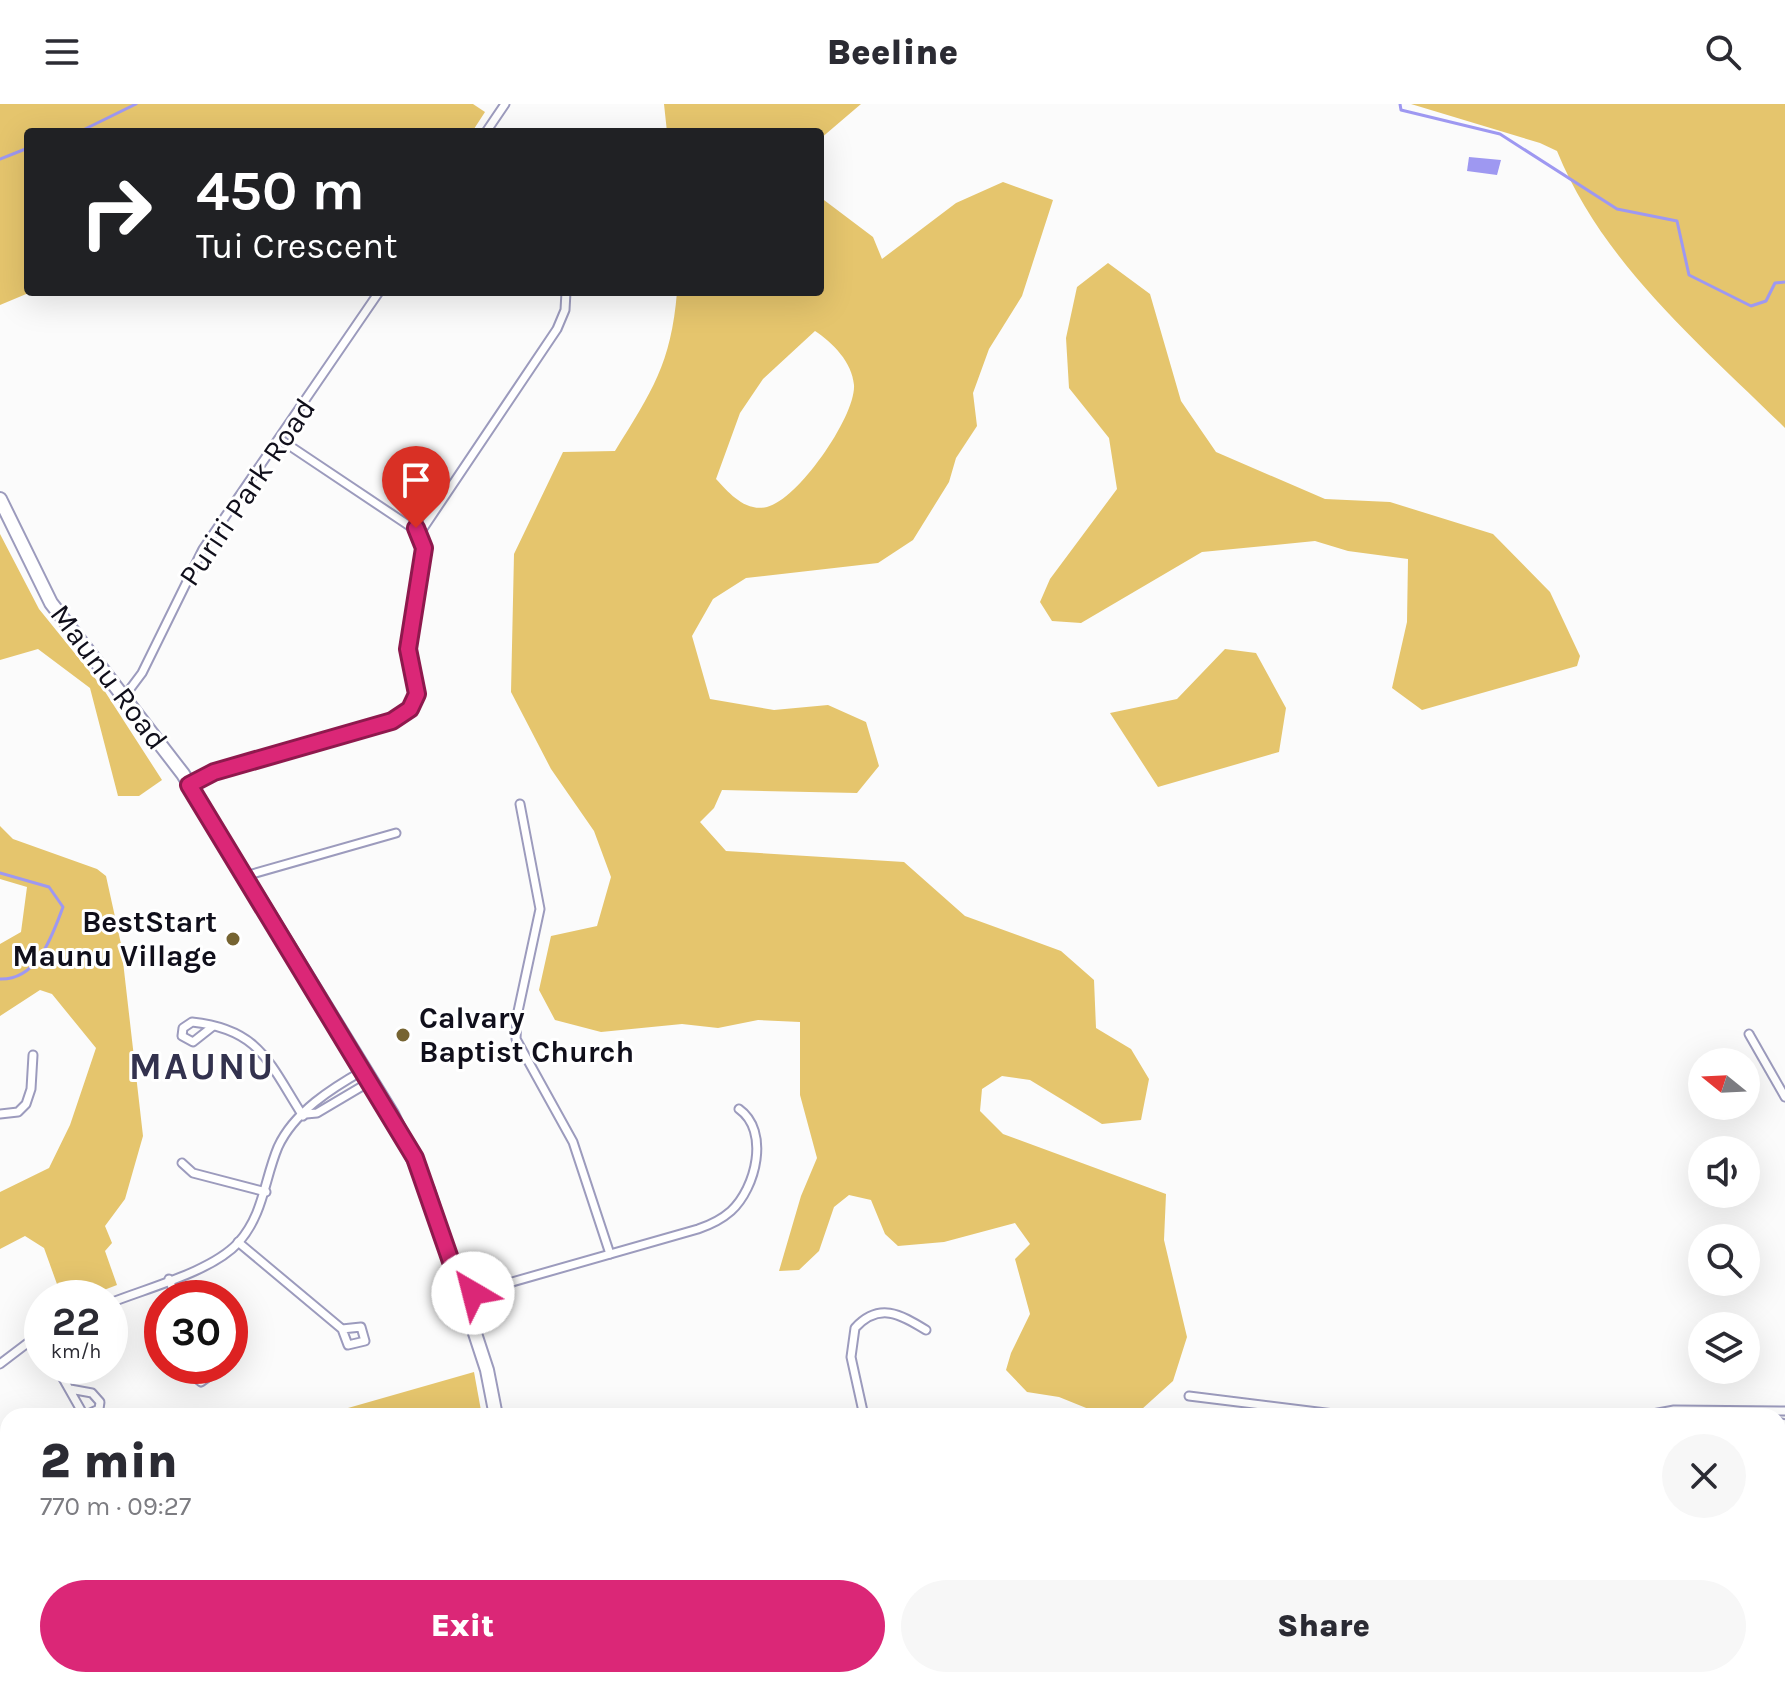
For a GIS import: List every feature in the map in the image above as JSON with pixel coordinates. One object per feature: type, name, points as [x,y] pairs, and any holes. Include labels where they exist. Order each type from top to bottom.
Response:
[{"type":"main road","name":"Maunu Road","points":[[0,499],[51,603],[189,785],[368,1075],[415,1158],[487,1370],[495,1408]]},
{"type":"street","points":[[489,128],[505,104]]},
{"type":"street","name":"Puriri Park Road","points":[[124,697],[142,673],[203,549],[281,440],[376,296]]},
{"type":"street","points":[[420,533],[557,329],[565,310],[566,296]]},
{"type":"street","points":[[189,785],[214,772],[392,721],[410,709],[417,694],[408,649],[424,548],[420,533],[281,440]]},
{"type":"street","points":[[520,804],[540,896],[537,925],[515,1028],[516,1039],[573,1142],[610,1254]]},
{"type":"street","points":[[245,876],[396,833]]},
{"type":"street","points":[[212,1027],[235,1031],[254,1043],[304,1115]]},
{"type":"street","points":[[1749,1034],[1785,1097]]},
{"type":"street","points":[[0,1114],[18,1112],[26,1104],[33,1055]]},
{"type":"street","points":[[304,1115],[317,1113],[368,1075]]},
{"type":"street","points":[[128,1296],[210,1263],[238,1242],[266,1192],[278,1147],[312,1103],[368,1075]]},
{"type":"street","points":[[463,1296],[711,1225],[732,1210],[747,1189],[755,1163],[751,1122],[739,1109]]},
{"type":"street","points":[[182,1163],[193,1173],[266,1192]]},
{"type":"street","points":[[238,1242],[342,1329]]},
{"type":"street","points":[[862,1408],[851,1357],[855,1328],[871,1315],[888,1312],[899,1313],[926,1330]]},
{"type":"street","points":[[0,1364],[24,1346]]},
{"type":"street","points":[[67,1384],[70,1389]]},
{"type":"street","points":[[1189,1396],[1286,1408]]},
{"type":"shaded area","points":[[0,104],[473,104],[485,112],[475,128],[24,128],[24,295],[0,305]]},
{"type":"shaded area","points":[[664,104],[861,104],[824,136],[824,128],[667,128]]},
{"type":"shaded area","points":[[1411,104],[1785,104],[1785,428],[1688,333],[1627,266],[1600,230],[1557,151],[1540,143]]},
{"type":"shaded area","points":[[1469,157],[1501,160],[1497,175],[1467,171]]},
{"type":"shaded area","points":[[1003,182],[1053,200],[1022,296],[989,349],[973,393],[977,426],[956,458],[949,482],[913,540],[878,563],[746,578],[713,599],[692,636],[710,699],[774,710],[828,705],[866,722],[879,766],[857,793],[722,790],[714,808],[700,822],[726,851],[904,862],[965,916],[1061,951],[1094,980],[1096,1028],[1131,1049],[1149,1079],[1141,1120],[1102,1124],[1030,1080],[1002,1076],[982,1089],[980,1111],[1003,1134],[1166,1194],[1164,1240],[1187,1337],[1173,1381],[1143,1408],[1086,1408],[1059,1397],[1027,1392],[1006,1370],[1030,1314],[1015,1259],[1030,1244],[1015,1223],[944,1242],[898,1246],[885,1234],[871,1200],[849,1195],[834,1207],[819,1251],[799,1270],[779,1271],[801,1196],[817,1158],[800,1095],[800,1022],[758,1020],[718,1028],[682,1024],[601,1032],[555,1020],[539,990],[551,936],[597,926],[611,877],[594,831],[551,769],[511,692],[514,554],[563,452],[615,451],[658,376],[670,339],[677,296],[824,296],[824,200],[873,237],[882,259],[956,203]],"holes":[[[815,331],[835,347],[850,369],[854,385],[846,416],[836,435],[809,473],[780,501],[759,508],[745,504],[716,479],[740,413],[763,379]]]},
{"type":"shaded area","points":[[1108,263],[1150,294],[1181,401],[1216,452],[1325,499],[1390,502],[1493,534],[1550,592],[1580,656],[1577,666],[1422,710],[1392,688],[1407,622],[1408,559],[1348,551],[1315,541],[1202,552],[1081,623],[1052,621],[1040,602],[1050,579],[1117,489],[1109,438],[1069,388],[1066,338],[1077,287]]},
{"type":"shaded area","points":[[0,534],[39,609],[102,687],[162,780],[139,796],[118,796],[90,688],[38,649],[0,660]]},
{"type":"shaded area","points":[[1225,649],[1256,653],[1286,708],[1279,752],[1158,787],[1110,713],[1177,699]]},
{"type":"shaded area","points":[[0,826],[13,839],[97,869],[106,876],[121,944],[143,1136],[125,1199],[105,1226],[112,1243],[105,1251],[115,1280],[56,1280],[44,1248],[25,1236],[0,1249],[0,1192],[49,1168],[70,1125],[96,1048],[52,994],[40,990],[0,1016],[0,944],[21,932],[27,887],[0,879]]},
{"type":"shaded area","points":[[474,1372],[481,1408],[348,1408]]},
{"type":"waterway","points":[[87,128],[136,104]]},
{"type":"waterway","points":[[1400,104],[1401,110],[1500,134],[1617,209],[1677,221],[1689,275],[1751,306],[1766,301],[1775,283],[1785,282]]},
{"type":"waterway","points":[[0,159],[24,150]]},
{"type":"waterway","points":[[0,873],[49,887],[63,907],[48,943],[34,964],[13,977],[0,979]]},
{"type":"place","name":"BestStart Maunu Village","points":[[233,939]]},
{"type":"place","name":"Calvary Baptist Church","points":[[403,1035]]},
{"type":"district","name":"MAUNU","points":[[202,1066]]},
{"type":"route","points":[[416,528],[424,548],[408,649],[417,682],[415,702],[410,709],[392,721],[214,772],[189,785],[392,1114],[428,1190],[463,1296],[473,1293]]}]
